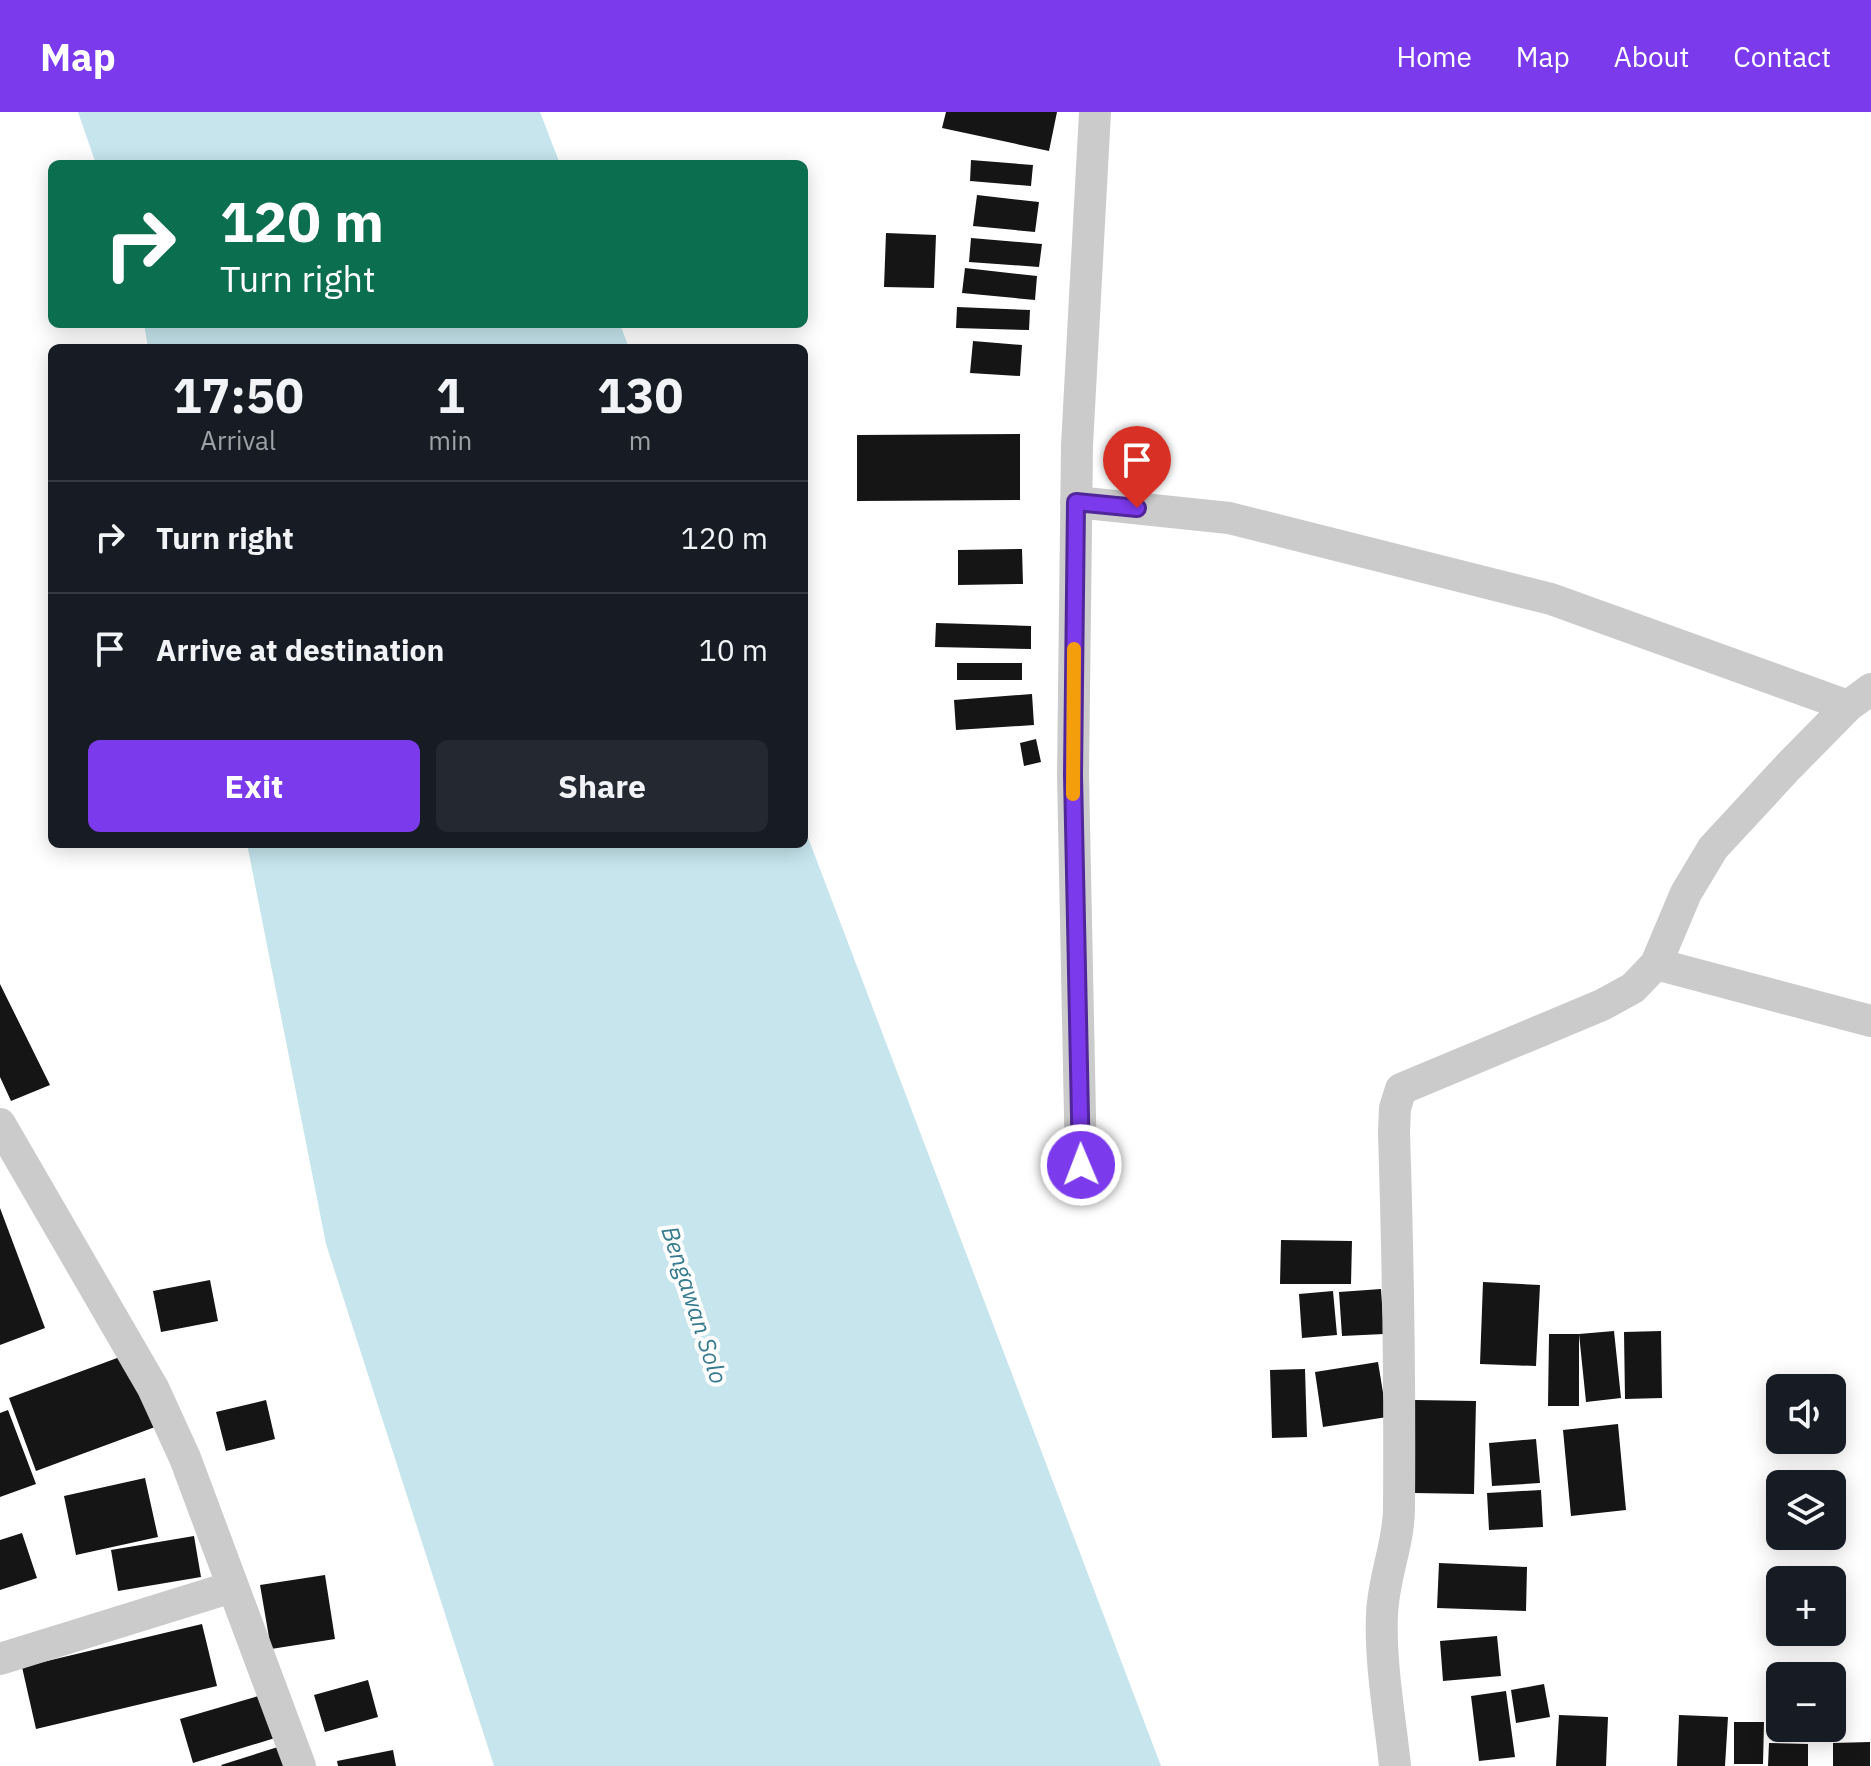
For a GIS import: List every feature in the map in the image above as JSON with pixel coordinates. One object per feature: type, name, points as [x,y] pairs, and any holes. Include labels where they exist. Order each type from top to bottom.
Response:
[{"type":"street","points":[[1081,1165],[1073,775],[1076,502],[1095,112]]},
{"type":"street","points":[[1076,502],[1229,518],[1551,599],[1860,697],[1746,809],[1713,848],[1686,893],[1656,964],[1633,988],[1602,1005],[1401,1089],[1395,1108],[1400,1334],[1399,1512],[1382,1617],[1395,1766]]},
{"type":"street","points":[[1656,964],[1871,1021]]},
{"type":"street","points":[[0,1124],[153,1388],[185,1458],[300,1766]]},
{"type":"street","points":[[0,1659],[232,1587]]},
{"type":"water","points":[[78,112],[540,112],[558,160],[95,160]]},
{"type":"water","points":[[145,328],[622,328],[628,344],[147,344]]},
{"type":"water","name":"Bengawan Solo","points":[[808,838],[1161,1766],[494,1766],[326,1244],[248,848],[808,848]]},
{"type":"building","points":[[946,112],[1057,112],[1049,151],[942,128]]},
{"type":"building","points":[[971,160],[1033,165],[1031,186],[970,181]]},
{"type":"building","points":[[977,195],[1039,202],[1035,232],[973,226]]},
{"type":"building","points":[[886,233],[936,235],[934,288],[884,287]]},
{"type":"building","points":[[971,238],[1042,244],[1039,267],[969,262]]},
{"type":"building","points":[[965,268],[1037,276],[1035,300],[962,293]]},
{"type":"building","points":[[957,307],[1030,310],[1029,330],[956,328]]},
{"type":"building","points":[[973,341],[1022,345],[1020,376],[970,373]]},
{"type":"building","points":[[1020,434],[1020,500],[857,501],[857,435]]},
{"type":"building","points":[[1022,549],[1023,584],[958,585],[958,550]]},
{"type":"building","points":[[936,623],[1031,626],[1031,649],[935,647]]},
{"type":"building","points":[[957,663],[1022,663],[1022,680],[957,680]]},
{"type":"building","points":[[1032,694],[1034,725],[956,730],[954,700]]},
{"type":"building","points":[[1036,739],[1041,762],[1024,766],[1020,743]]},
{"type":"building","points":[[0,984],[50,1085],[11,1101],[0,1077]]},
{"type":"building","points":[[0,1208],[45,1328],[0,1345]]},
{"type":"building","points":[[1281,1240],[1352,1241],[1351,1284],[1280,1284]]},
{"type":"building","points":[[210,1280],[218,1321],[161,1332],[153,1291]]},
{"type":"building","points":[[1483,1282],[1540,1285],[1536,1366],[1480,1364]]},
{"type":"building","points":[[1381,1289],[1384,1334],[1342,1336],[1339,1292]]},
{"type":"building","points":[[1333,1291],[1337,1335],[1302,1338],[1299,1294]]},
{"type":"building","points":[[1614,1331],[1621,1398],[1586,1402],[1579,1334]]},
{"type":"building","points":[[1661,1331],[1662,1398],[1625,1399],[1624,1332]]},
{"type":"building","points":[[1549,1334],[1579,1334],[1579,1406],[1548,1406]]},
{"type":"building","points":[[128,1354],[155,1427],[36,1471],[9,1398]]},
{"type":"building","points":[[1378,1362],[1387,1417],[1323,1427],[1315,1372]]},
{"type":"building","points":[[1305,1369],[1307,1437],[1272,1438],[1270,1370]]},
{"type":"building","points":[[266,1400],[275,1439],[226,1451],[216,1412]]},
{"type":"building","points":[[1415,1400],[1476,1401],[1474,1494],[1414,1493]]},
{"type":"building","points":[[8,1410],[36,1484],[0,1497],[0,1413]]},
{"type":"building","points":[[1618,1424],[1626,1510],[1571,1516],[1563,1430]]},
{"type":"building","points":[[1536,1439],[1540,1483],[1492,1486],[1489,1443]]},
{"type":"building","points":[[145,1478],[158,1537],[76,1555],[64,1496]]},
{"type":"building","points":[[1541,1490],[1543,1527],[1489,1530],[1487,1493]]},
{"type":"building","points":[[22,1533],[37,1578],[0,1590],[0,1540]]},
{"type":"building","points":[[194,1536],[201,1577],[118,1591],[111,1550]]},
{"type":"building","points":[[1439,1563],[1527,1567],[1526,1611],[1437,1608]]},
{"type":"building","points":[[325,1575],[335,1639],[271,1649],[260,1585]]},
{"type":"building","points":[[202,1624],[217,1686],[36,1729],[22,1667]]},
{"type":"building","points":[[1497,1636],[1501,1676],[1443,1681],[1440,1641]]},
{"type":"building","points":[[368,1680],[378,1717],[325,1732],[314,1695]]},
{"type":"building","points":[[1544,1684],[1550,1717],[1516,1723],[1511,1690]]},
{"type":"building","points":[[1506,1691],[1515,1757],[1479,1761],[1471,1696]]},
{"type":"building","points":[[262,1695],[275,1738],[193,1763],[180,1719]]},
{"type":"building","points":[[1559,1715],[1608,1717],[1606,1766],[1556,1766]]},
{"type":"building","points":[[1679,1715],[1728,1717],[1725,1766],[1677,1766]]},
{"type":"building","points":[[1734,1722],[1764,1722],[1763,1764],[1734,1764]]},
{"type":"building","points":[[1870,1742],[1870,1766],[1833,1766],[1833,1743]]},
{"type":"building","points":[[1769,1743],[1808,1744],[1808,1766],[1768,1766]]},
{"type":"building","points":[[281,1746],[287,1766],[221,1765]]},
{"type":"building","points":[[393,1750],[396,1766],[338,1766],[337,1761]]},
{"type":"slow traffic","points":[[1073,794],[1074,649]]},
{"type":"route","points":[[1081,1165],[1073,775],[1076,502],[1137,508]]}]
